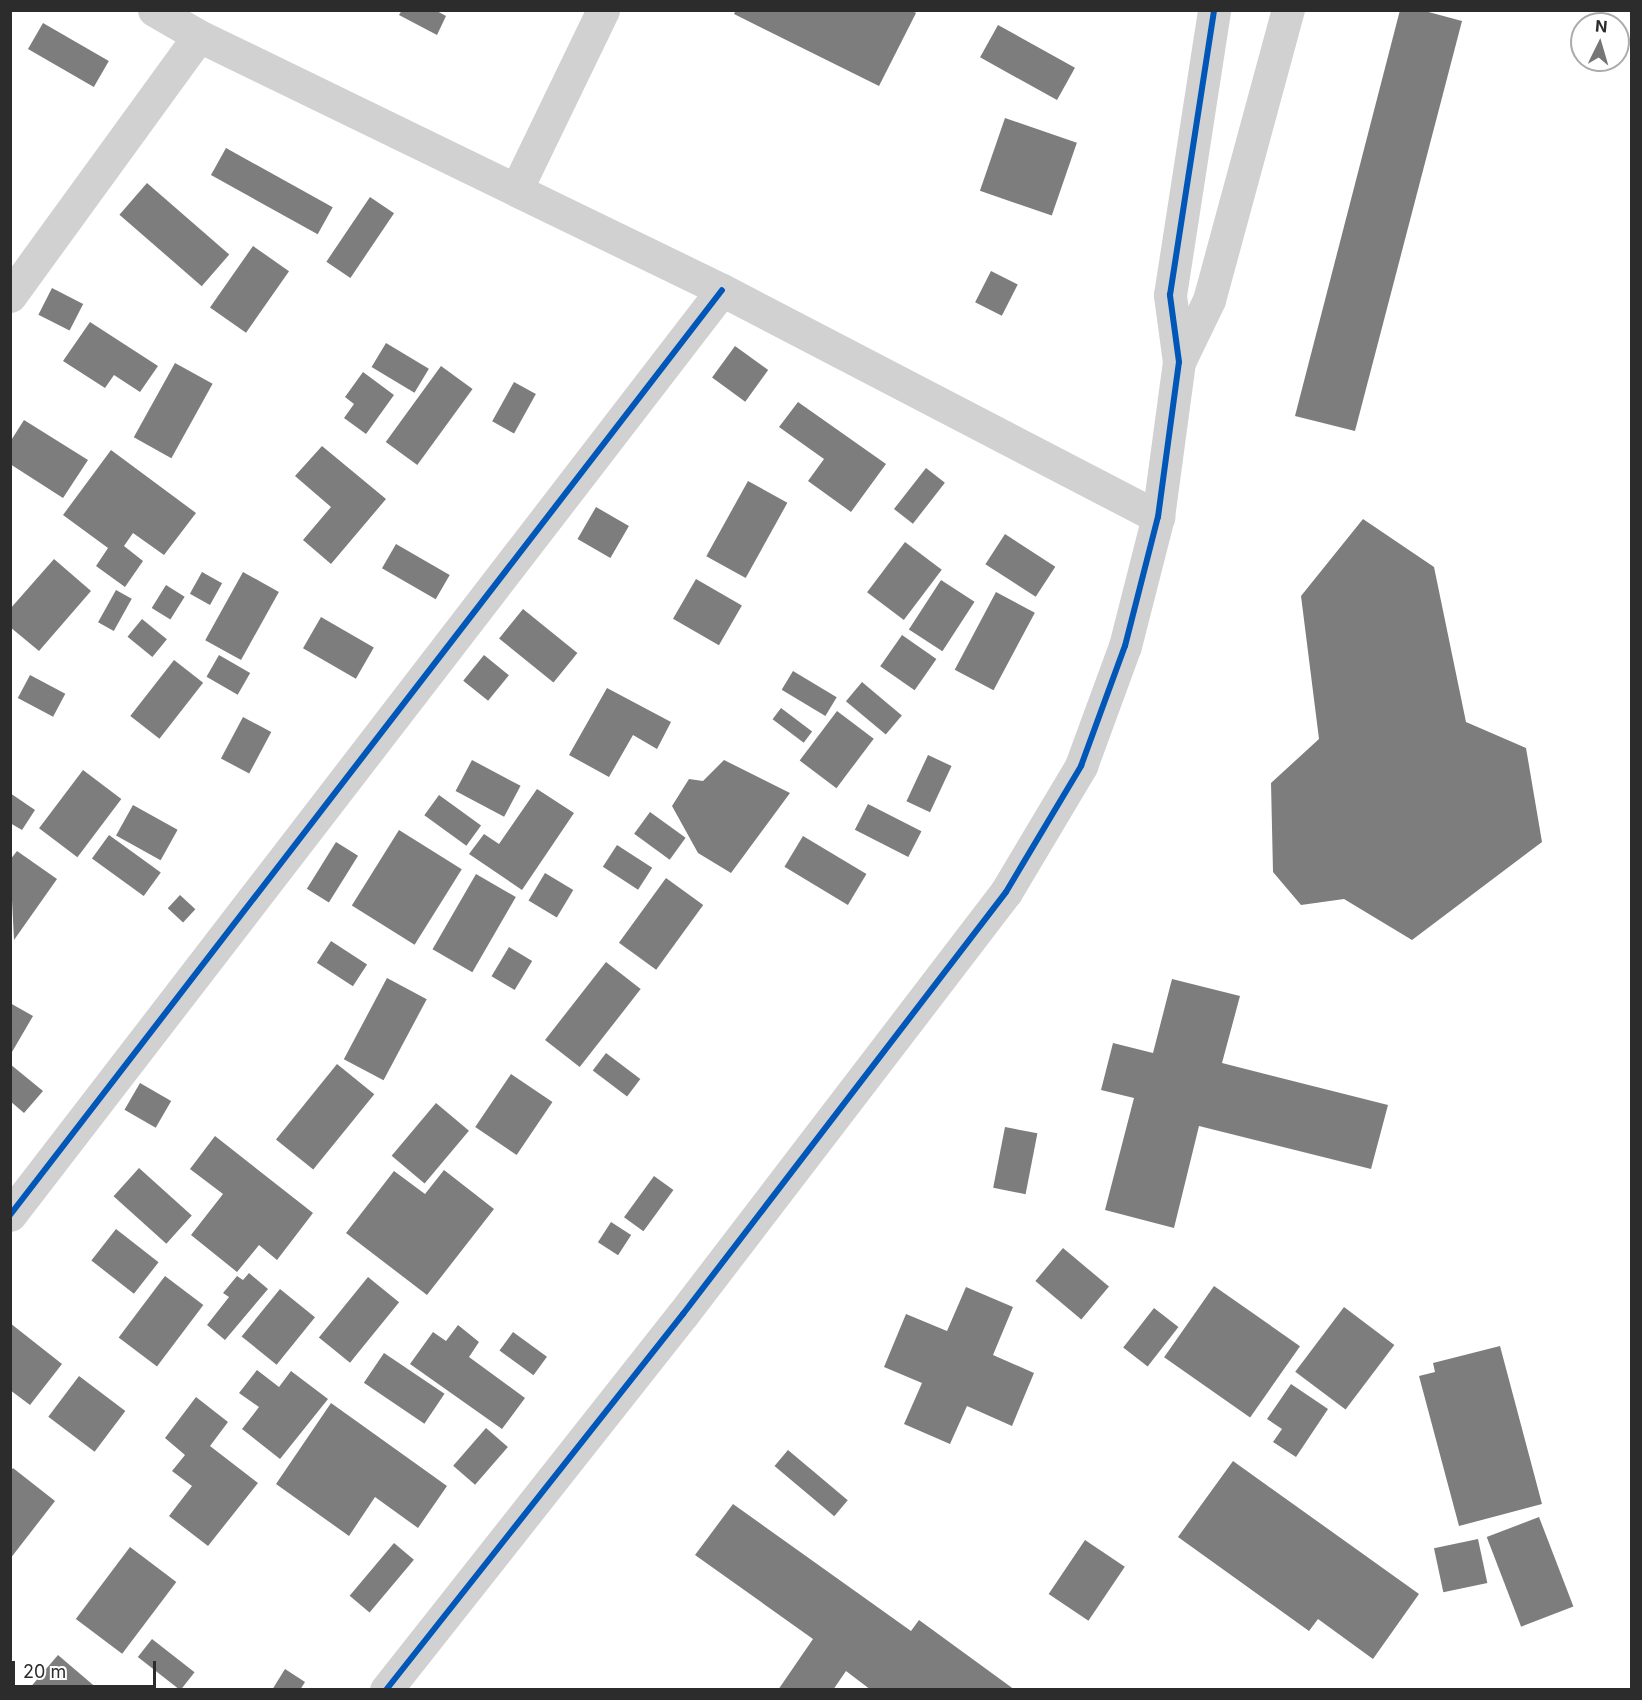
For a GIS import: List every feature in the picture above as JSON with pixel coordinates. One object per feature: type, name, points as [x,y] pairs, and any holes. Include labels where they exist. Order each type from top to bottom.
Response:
[{"type":"street","points":[[154,10],[199,36],[517,188],[722,290],[1158,517]]},
{"type":"street","points":[[517,188],[603,10]]},
{"type":"street","points":[[386,1689],[683,1314],[1006,892],[1081,766],[1125,646],[1158,517],[1179,362],[1170,296],[1214,10]]},
{"type":"street","points":[[1179,362],[1209,300],[1288,10]]},
{"type":"street","points":[[10,296],[199,36]]},
{"type":"street","points":[[10,1215],[722,290]]},
{"type":"building","points":[[402,10],[435,10],[446,16],[437,35],[399,15]]},
{"type":"building","points":[[736,10],[911,10],[916,13],[879,86],[734,14]]},
{"type":"building","points":[[1400,10],[1421,10],[1462,21],[1355,431],[1295,416]]},
{"type":"building","points":[[43,23],[109,61],[94,87],[28,49]]},
{"type":"building","points":[[998,25],[1075,68],[1057,100],[980,57]]},
{"type":"building","points":[[1005,118],[1077,143],[1052,216],[980,191]]},
{"type":"building","points":[[226,148],[333,207],[318,234],[211,175]]},
{"type":"building","points":[[147,183],[229,255],[202,286],[119,215]]},
{"type":"building","points":[[370,197],[394,213],[350,278],[326,262]]},
{"type":"building","points":[[253,246],[289,271],[246,333],[210,307]]},
{"type":"building","points":[[991,271],[1018,285],[1002,316],[975,302]]},
{"type":"building","points":[[52,288],[83,304],[70,331],[38,315]]},
{"type":"building","points":[[90,322],[158,366],[140,392],[114,375],[105,388],[63,361]]},
{"type":"building","points":[[386,343],[429,369],[414,393],[372,367]]},
{"type":"building","points":[[735,346],[768,370],[745,402],[712,378]]},
{"type":"building","points":[[175,363],[213,384],[171,458],[134,437]]},
{"type":"building","points":[[441,366],[473,389],[417,465],[386,442]]},
{"type":"building","points":[[363,372],[394,395],[366,434],[344,418],[354,404],[345,397]]},
{"type":"building","points":[[514,382],[536,394],[514,433],[492,421]]},
{"type":"building","points":[[798,402],[886,464],[851,512],[808,481],[824,459],[779,427]]},
{"type":"building","points":[[24,420],[88,460],[63,498],[10,464],[10,442]]},
{"type":"building","points":[[322,446],[386,499],[331,564],[303,540],[331,507],[295,476]]},
{"type":"building","points":[[111,450],[196,513],[164,555],[133,533],[124,546],[143,561],[125,587],[96,566],[108,548],[63,515]]},
{"type":"building","points":[[926,468],[945,483],[913,524],[894,509]]},
{"type":"building","points":[[748,481],[787,503],[746,578],[706,556]]},
{"type":"building","points":[[596,507],[629,526],[610,558],[578,539]]},
{"type":"building","points":[[1363,519],[1434,567],[1466,722],[1526,748],[1542,842],[1412,940],[1344,899],[1301,905],[1273,872],[1271,783],[1319,739],[1301,596]]},
{"type":"building","points":[[1005,534],[1055,567],[1036,597],[985,564]]},
{"type":"building","points":[[905,542],[942,570],[904,620],[867,592]]},
{"type":"building","points":[[396,544],[450,575],[436,599],[382,568]]},
{"type":"building","points":[[54,559],[91,591],[39,651],[10,627],[10,609]]},
{"type":"building","points":[[202,572],[222,583],[210,605],[190,594]]},
{"type":"building","points":[[243,572],[279,592],[241,660],[205,640]]},
{"type":"building","points":[[696,579],[742,606],[719,645],[673,619]]},
{"type":"building","points":[[941,580],[975,602],[942,651],[909,629]]},
{"type":"building","points":[[166,585],[185,597],[170,620],[152,608]]},
{"type":"building","points":[[116,590],[132,599],[114,631],[98,622]]},
{"type":"building","points":[[996,592],[1035,613],[994,690],[955,670]]},
{"type":"building","points":[[523,609],[577,653],[553,683],[499,639]]},
{"type":"building","points":[[321,617],[374,648],[356,679],[303,648]]},
{"type":"building","points":[[142,619],[167,639],[152,657],[128,637]]},
{"type":"building","points":[[902,635],[936,659],[915,690],[880,666]]},
{"type":"building","points":[[219,655],[250,673],[238,695],[206,677]]},
{"type":"building","points":[[484,655],[509,675],[488,701],[463,681]]},
{"type":"building","points":[[174,660],[203,683],[159,739],[130,716]]},
{"type":"building","points":[[793,671],[837,697],[825,716],[782,690]]},
{"type":"building","points":[[30,675],[65,694],[53,717],[18,698]]},
{"type":"building","points":[[862,682],[902,715],[886,735],[846,701]]},
{"type":"building","points":[[607,688],[671,722],[657,749],[633,735],[609,777],[569,755]]},
{"type":"building","points":[[781,708],[812,731],[804,743],[773,719]]},
{"type":"building","points":[[837,711],[874,739],[836,788],[800,761]]},
{"type":"building","points":[[243,717],[271,732],[249,774],[221,758]]},
{"type":"building","points":[[928,755],[952,766],[930,812],[906,801]]},
{"type":"building","points":[[472,760],[521,786],[504,817],[456,791]]},
{"type":"building","points":[[724,760],[790,793],[731,873],[698,853],[672,806],[689,779],[703,781]]},
{"type":"building","points":[[83,770],[121,799],[77,857],[39,828]]},
{"type":"building","points":[[537,789],[574,813],[522,890],[469,854],[484,834],[499,844]]},
{"type":"building","points":[[10,793],[35,810],[22,830],[10,823]]},
{"type":"building","points":[[439,795],[481,826],[466,846],[424,815]]},
{"type":"building","points":[[868,804],[921,831],[908,857],[855,830]]},
{"type":"building","points":[[133,805],[178,830],[161,860],[116,836]]},
{"type":"building","points":[[650,812],[686,838],[670,860],[634,834]]},
{"type":"building","points":[[399,830],[462,869],[415,945],[352,905]]},
{"type":"building","points":[[109,835],[161,873],[144,896],[92,858]]},
{"type":"building","points":[[803,836],[866,874],[848,905],[784,867]]},
{"type":"building","points":[[336,842],[358,856],[329,902],[307,889]]},
{"type":"building","points":[[617,845],[652,868],[638,890],[603,867]]},
{"type":"building","points":[[17,851],[57,879],[14,940],[10,860]]},
{"type":"building","points":[[545,873],[573,890],[557,917],[529,900]]},
{"type":"building","points":[[476,874],[516,897],[472,972],[432,949]]},
{"type":"building","points":[[666,878],[703,905],[656,970],[619,943]]},
{"type":"building","points":[[180,895],[195,909],[183,922],[168,908]]},
{"type":"building","points":[[331,941],[367,964],[353,986],[317,963]]},
{"type":"building","points":[[509,947],[532,961],[515,990],[491,976]]},
{"type":"building","points":[[606,962],[641,989],[580,1067],[545,1040]]},
{"type":"building","points":[[387,978],[427,999],[384,1080],[344,1059]]},
{"type":"building","points":[[1172,979],[1240,996],[1222,1063],[1388,1105],[1371,1169],[1199,1126],[1174,1228],[1105,1210],[1134,1098],[1101,1090],[1113,1043],[1153,1053]]},
{"type":"building","points":[[10,1003],[33,1016],[12,1052],[10,1051]]},
{"type":"building","points":[[606,1053],[640,1079],[627,1096],[593,1071]]},
{"type":"building","points":[[10,1064],[43,1091],[24,1113],[10,1101]]},
{"type":"building","points":[[337,1064],[374,1094],[313,1170],[276,1139]]},
{"type":"building","points":[[511,1074],[552,1102],[517,1155],[475,1127]]},
{"type":"building","points":[[140,1083],[171,1101],[156,1128],[125,1110]]},
{"type":"building","points":[[436,1103],[469,1131],[425,1183],[392,1156]]},
{"type":"building","points":[[1005,1127],[1037,1133],[1026,1194],[993,1188]]},
{"type":"building","points":[[215,1136],[313,1213],[277,1260],[259,1245],[237,1272],[191,1235],[223,1194],[190,1169]]},
{"type":"building","points":[[139,1168],[192,1216],[166,1244],[114,1196]]},
{"type":"building","points":[[444,1170],[494,1209],[427,1295],[346,1233],[394,1171],[425,1194]]},
{"type":"building","points":[[654,1176],[673,1190],[643,1231],[624,1217]]},
{"type":"building","points":[[611,1222],[631,1235],[618,1255],[598,1242]]},
{"type":"building","points":[[116,1229],[159,1262],[134,1294],[91,1261]]},
{"type":"building","points":[[1063,1248],[1109,1287],[1081,1320],[1035,1281]]},
{"type":"building","points":[[249,1273],[268,1289],[225,1340],[207,1325],[229,1297],[223,1293],[237,1276],[243,1280]]},
{"type":"building","points":[[165,1276],[203,1305],[157,1366],[119,1337]]},
{"type":"building","points":[[368,1277],[399,1302],[350,1363],[319,1338]]},
{"type":"building","points":[[1214,1286],[1300,1346],[1250,1417],[1164,1357]]},
{"type":"building","points":[[966,1287],[1013,1307],[993,1355],[1034,1373],[1012,1426],[967,1406],[950,1444],[904,1424],[922,1383],[884,1367],[906,1314],[947,1331]]},
{"type":"building","points":[[280,1289],[315,1317],[277,1365],[242,1336]]},
{"type":"building","points":[[1344,1307],[1394,1345],[1346,1410],[1295,1372]]},
{"type":"building","points":[[1154,1308],[1178,1327],[1148,1366],[1123,1347]]},
{"type":"building","points":[[10,1323],[62,1364],[30,1405],[10,1390]]},
{"type":"building","points":[[458,1325],[479,1342],[469,1357],[525,1398],[502,1429],[410,1364],[433,1332],[446,1341]]},
{"type":"building","points":[[513,1332],[547,1357],[533,1375],[499,1351]]},
{"type":"building","points":[[1500,1346],[1542,1504],[1459,1526],[1419,1376],[1435,1372],[1433,1363]]},
{"type":"building","points":[[384,1353],[445,1394],[424,1424],[364,1383]]},
{"type":"building","points":[[257,1370],[279,1387],[291,1371],[328,1399],[280,1459],[242,1429],[259,1407],[239,1393]]},
{"type":"building","points":[[79,1376],[125,1411],[95,1452],[48,1417]]},
{"type":"building","points":[[1291,1384],[1328,1409],[1296,1457],[1273,1442],[1282,1429],[1267,1419]]},
{"type":"building","points":[[196,1397],[228,1422],[210,1446],[258,1483],[208,1546],[169,1516],[192,1486],[172,1471],[185,1455],[165,1438]]},
{"type":"building","points":[[331,1403],[447,1486],[418,1528],[375,1497],[349,1536],[276,1484]]},
{"type":"building","points":[[486,1428],[508,1447],[475,1485],[453,1466]]},
{"type":"building","points":[[788,1450],[848,1500],[834,1516],[775,1466]]},
{"type":"building","points":[[1233,1461],[1419,1594],[1373,1659],[1318,1619],[1309,1631],[1178,1537]]},
{"type":"building","points":[[13,1468],[55,1501],[10,1559],[10,1472]]},
{"type":"building","points":[[733,1504],[911,1631],[919,1620],[1015,1690],[871,1690],[846,1671],[833,1690],[778,1690],[813,1639],[695,1555]]},
{"type":"building","points":[[1539,1517],[1573,1607],[1521,1627],[1487,1537]]},
{"type":"building","points":[[1478,1539],[1487,1583],[1443,1592],[1434,1548]]},
{"type":"building","points":[[1085,1540],[1125,1567],[1088,1621],[1049,1594]]},
{"type":"building","points":[[394,1543],[414,1560],[370,1613],[350,1596]]},
{"type":"building","points":[[130,1547],[176,1582],[122,1654],[76,1619]]},
{"type":"building","points":[[152,1639],[195,1672],[180,1690],[138,1657]]},
{"type":"building","points":[[58,1655],[99,1690],[28,1690]]},
{"type":"building","points":[[285,1669],[305,1682],[300,1690],[272,1690]]},
{"type":"cycle path","points":[[386,1690],[683,1314],[1006,892],[1081,766],[1125,646],[1158,517],[1179,362],[1170,295],[1214,10]]},
{"type":"cycle path","points":[[10,1215],[722,290]]}]
